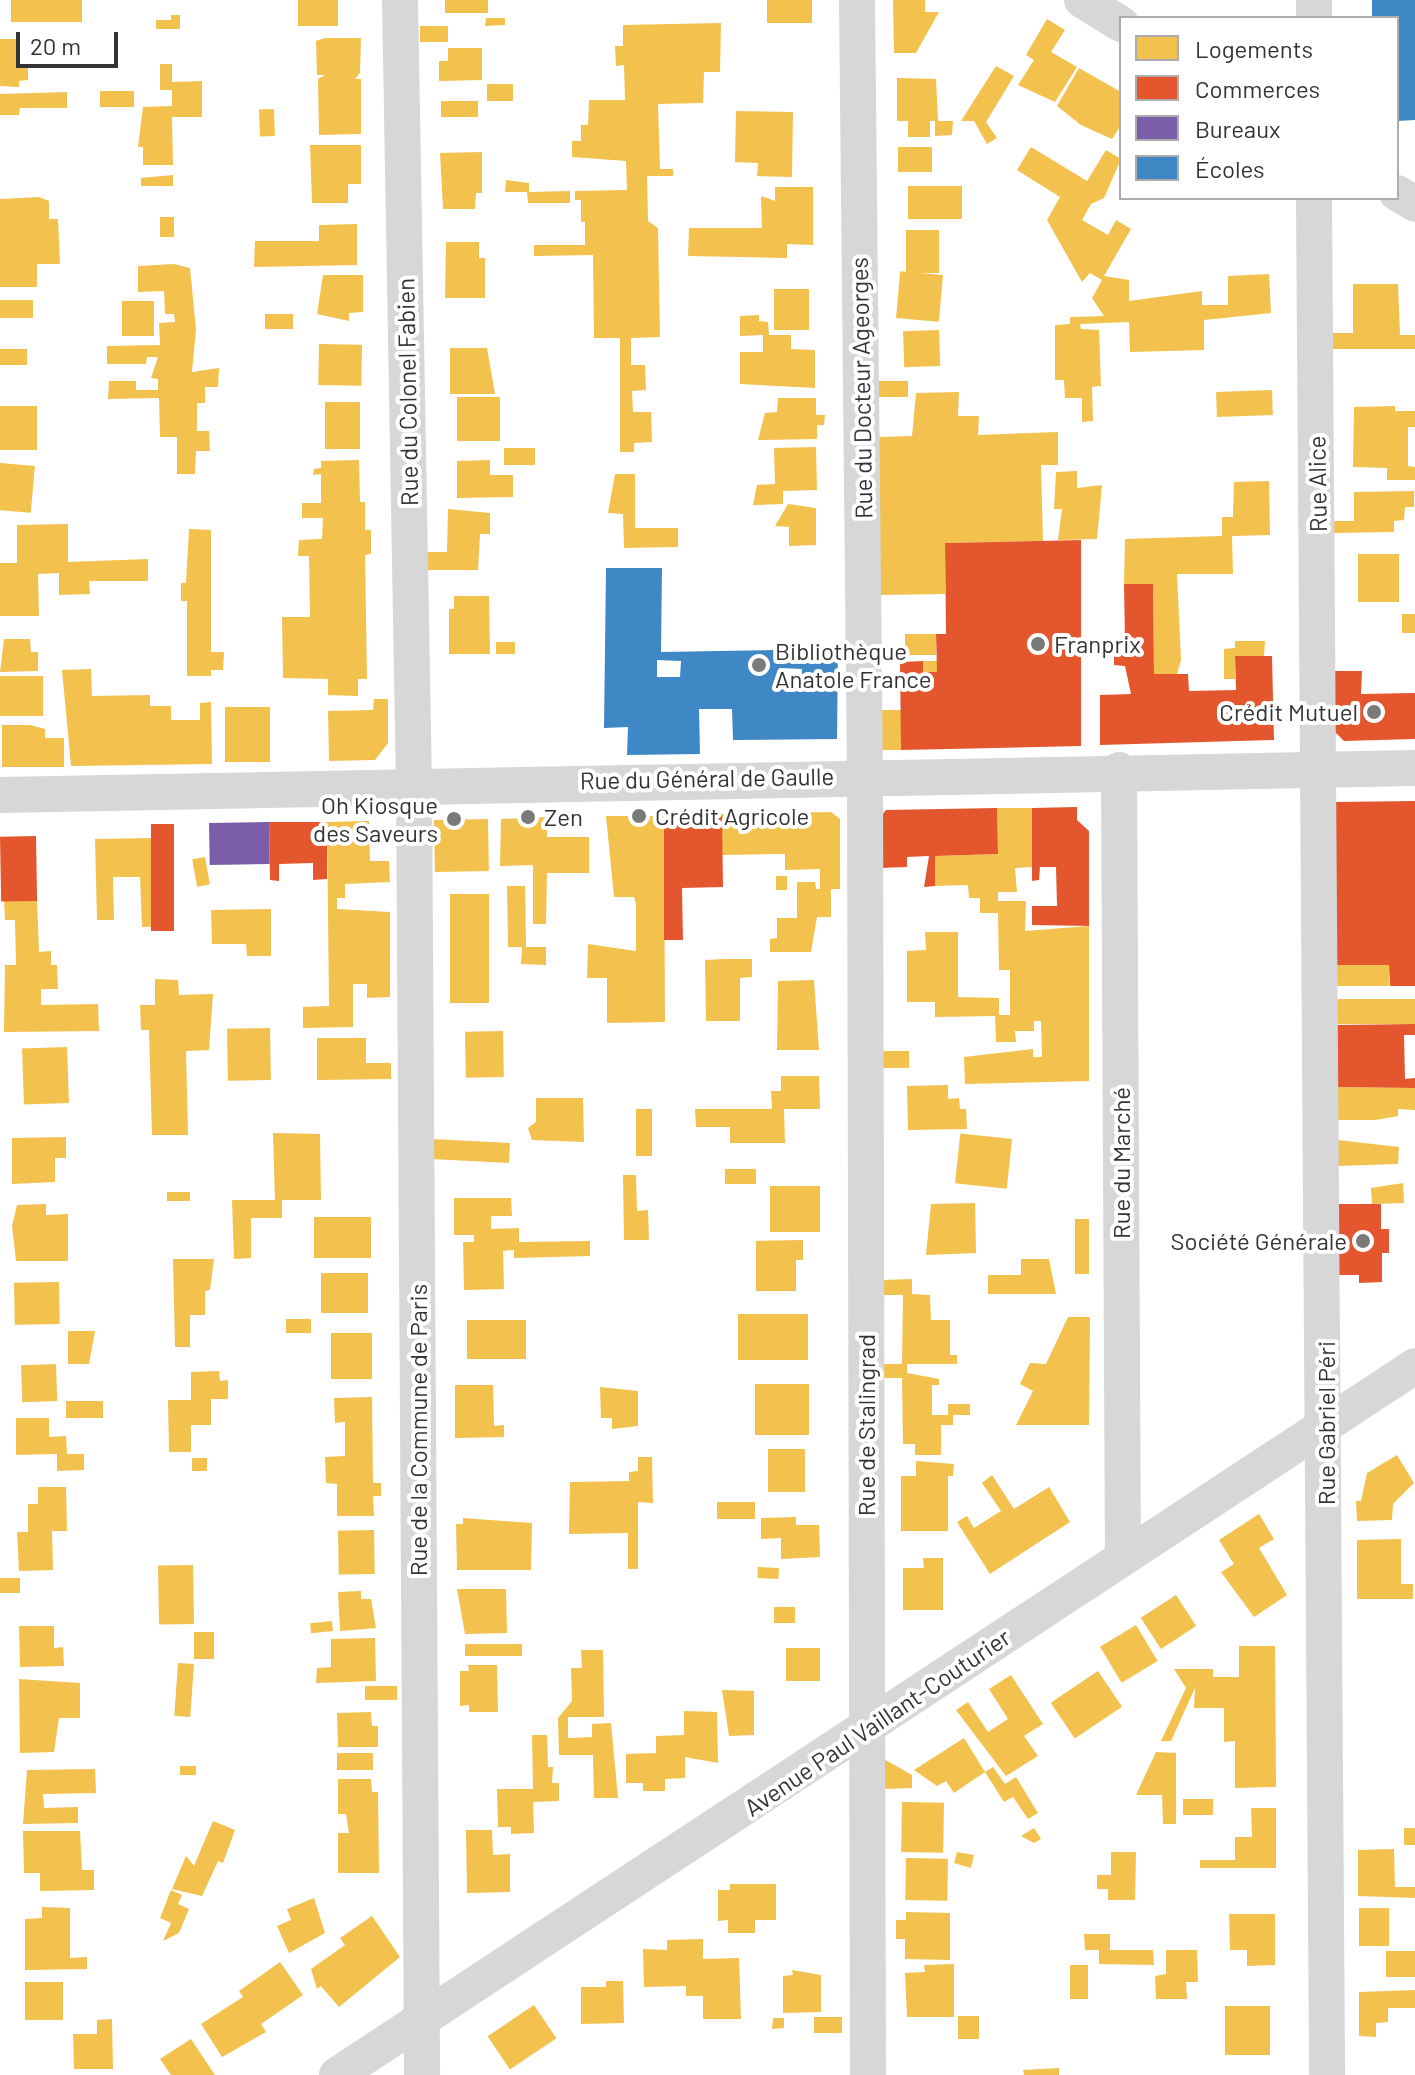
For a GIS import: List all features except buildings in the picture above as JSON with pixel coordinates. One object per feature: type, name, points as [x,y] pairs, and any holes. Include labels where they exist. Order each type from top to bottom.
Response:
[{"type":"street","name":"Rue du Colonel Fabien","points":[[400,0],[414,785]]},
{"type":"street","name":"Rue du Docteur Ageorges","points":[[857,0],[865,775]]},
{"type":"street","points":[[1082,0],[1119,23]]},
{"type":"street","name":"Rue Alice","points":[[1314,200],[1320,770]]},
{"type":"street","name":"Rue du Général de Gaulle","points":[[0,795],[1119,770],[1415,768]]},
{"type":"street","name":"Rue du Marché","points":[[1119,770],[1123,1556]]},
{"type":"street","name":"Rue Gabriel Péri","points":[[1320,770],[1326,1422],[1327,2075]]},
{"type":"street","name":"Rue de Stalingrad","points":[[865,775],[868,2075]]},
{"type":"street","name":"Rue de la Commune de Paris","points":[[414,785],[422,2075]]},
{"type":"street","name":"Avenue Paul Vaillant-Couturier","points":[[337,2075],[867,1730],[1123,1556],[1415,1366]]},
{"type":"place","name":"Franprix","points":[[1038,644]]},
{"type":"place","name":"Bibliothèque Anatole France","points":[[759,665]]},
{"type":"place","name":"Crédit Mutuel","points":[[1374,712]]},
{"type":"place","name":"Crédit Agricole","points":[[639,816]]},
{"type":"place","name":"Zen","points":[[528,817]]},
{"type":"place","name":"Oh Kiosque des Saveurs","points":[[454,819]]},
{"type":"place","name":"Société Générale","points":[[1363,1241]]}]
